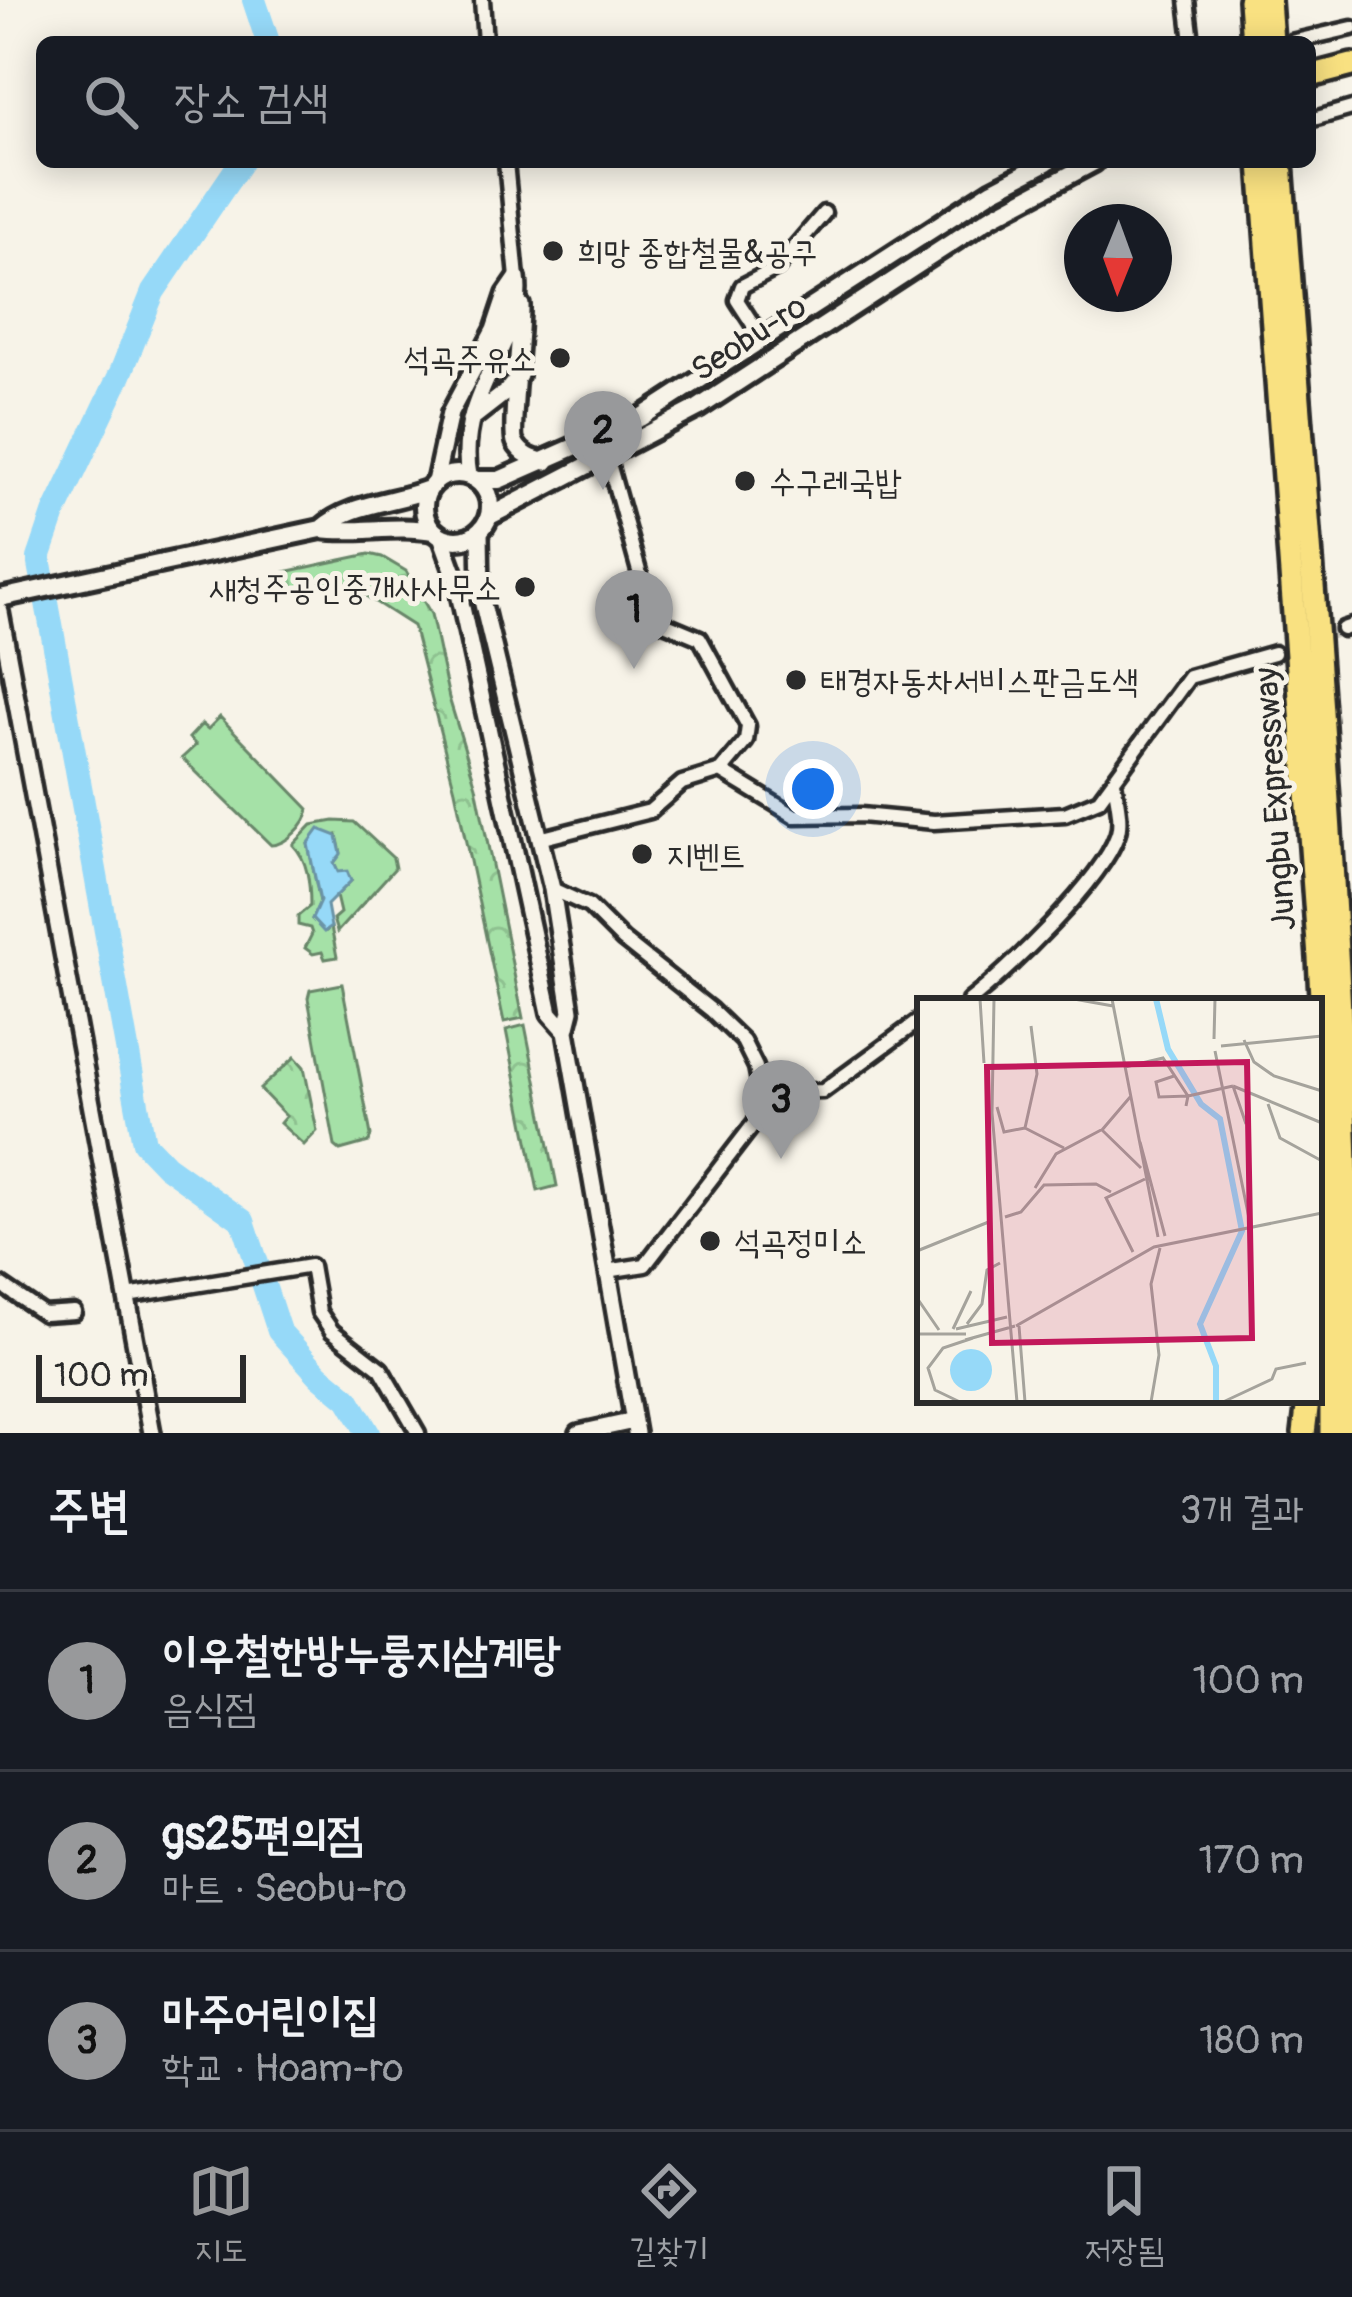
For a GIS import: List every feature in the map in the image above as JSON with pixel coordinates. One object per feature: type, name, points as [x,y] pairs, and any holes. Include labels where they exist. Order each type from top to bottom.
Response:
[{"type":"highway","points":[[1316,60],[1352,51]]},
{"type":"highway","points":[[1316,74],[1352,65]]},
{"type":"highway","name":"Jungbu Expressway","points":[[1271,168],[1339,954],[1348,1175],[1349,1433]]},
{"type":"highway","name":"Jungbu Expressway","points":[[1271,168],[1321,998]]},
{"type":"highway","name":"Jungbu Expressway","points":[[1322,1016],[1331,1192],[1331,1433]]},
{"type":"highway","points":[[1348,1175],[1352,1204]]},
{"type":"highway","points":[[1322,1262],[1331,1192]]},
{"type":"highway","points":[[1304,1433],[1307,1403]]},
{"type":"main road","name":"Seobu-ro","points":[[473,478],[500,480],[640,418],[993,190],[1035,168]]},
{"type":"main road","name":"Seobu-ro","points":[[485,524],[698,408],[991,217],[1083,168]]},
{"type":"main road","points":[[8,597],[321,529],[348,533],[393,526],[458,541],[485,524],[488,494],[473,478],[451,475],[399,501],[339,513],[321,529]]},
{"type":"main road","points":[[432,486],[425,515],[437,534]]},
{"type":"street","points":[[482,0],[485,36]]},
{"type":"street","points":[[1187,0],[1191,36]]},
{"type":"street","points":[[1316,36],[1352,28]]},
{"type":"street","points":[[1316,118],[1352,108]]},
{"type":"street","points":[[507,168],[518,285],[519,376],[512,430],[516,445],[530,458],[547,462]]},
{"type":"street","points":[[763,340],[737,301],[742,286],[777,268],[824,213]]},
{"type":"street","points":[[473,478],[465,451],[468,422],[512,320],[518,285]]},
{"type":"street","points":[[432,486],[450,413],[518,285]]},
{"type":"street","points":[[468,422],[519,376]]},
{"type":"street","points":[[538,838],[650,811],[682,783],[721,771],[746,741],[748,726],[700,638],[652,618],[607,456]]},
{"type":"street","points":[[485,524],[481,596],[552,889],[571,1011],[566,1031],[635,1427],[579,1433]]},
{"type":"street","points":[[437,534],[452,561],[550,1013],[566,1031]]},
{"type":"street","points":[[0,612],[152,1433]]},
{"type":"street","points":[[721,771],[795,816],[862,815],[934,822],[1065,814],[1099,800],[1189,677],[1274,652]]},
{"type":"street","points":[[973,998],[1000,976],[1101,866],[1119,832],[1114,780]]},
{"type":"street","points":[[552,889],[589,906],[727,1025],[743,1041],[756,1067],[761,1093],[759,1117],[645,1265],[607,1270]]},
{"type":"street","points":[[761,1093],[823,1091],[917,1023]]},
{"type":"street","points":[[127,1296],[311,1266],[319,1312],[332,1331],[381,1369],[418,1433]]},
{"type":"street","points":[[0,1284],[44,1314],[74,1312]]},
{"type":"green space","points":[[369,554],[406,571],[431,614],[449,698],[476,786],[523,1018],[504,1022],[455,790],[413,626],[341,580],[290,592],[285,572]]},
{"type":"green space","points":[[220,717],[309,809],[289,838],[271,845],[182,758],[196,745],[189,738],[202,724],[208,729]]},
{"type":"green space","points":[[354,822],[393,858],[395,868],[337,932],[333,919],[340,913],[336,896],[351,881],[334,863],[341,853],[337,835],[308,844],[320,902],[312,919],[326,931],[331,927],[337,957],[325,959],[322,952],[313,954],[305,948],[312,934],[310,928],[298,925],[298,916],[310,906],[309,889],[305,865],[293,845],[312,825]]},
{"type":"green space","points":[[342,984],[371,1135],[369,1142],[340,1150],[335,1146],[308,998],[310,990]]},
{"type":"green space","points":[[525,1025],[557,1186],[538,1191],[506,1030]]},
{"type":"green space","points":[[295,1057],[304,1067],[317,1131],[304,1145],[280,1123],[286,1116],[260,1089]]},
{"type":"water","points":[[319,829],[337,836],[341,854],[334,863],[338,872],[347,871],[351,881],[327,905],[331,927],[324,932],[312,919],[320,901],[308,844]]},
{"type":"waterway","points":[[254,0],[266,36]]},
{"type":"waterway","points":[[237,168],[153,292],[39,558],[144,1143],[166,1166],[243,1221],[279,1331],[348,1399],[368,1433]]},
{"type":"tunnel","points":[[1274,653],[1343,629]]},
{"type":"place","name":"희망 종합철물&공구","points":[[553,251]]},
{"type":"place","name":"석곡주유소","points":[[560,358]]},
{"type":"place","name":"수구레국밥","points":[[745,481]]},
{"type":"place","name":"gs25편의점","points":[[603,490]]},
{"type":"place","name":"새청주공인중개사사무소","points":[[525,587]]},
{"type":"place","name":"이우철한방누룽지삼계탕","points":[[634,669]]},
{"type":"place","name":"태경자동차서비스판금도색","points":[[796,680]]},
{"type":"place","name":"지벤트","points":[[642,854]]},
{"type":"place","name":"마주어린이집","points":[[781,1159]]},
{"type":"place","name":"석곡정미소","points":[[710,1241]]}]
